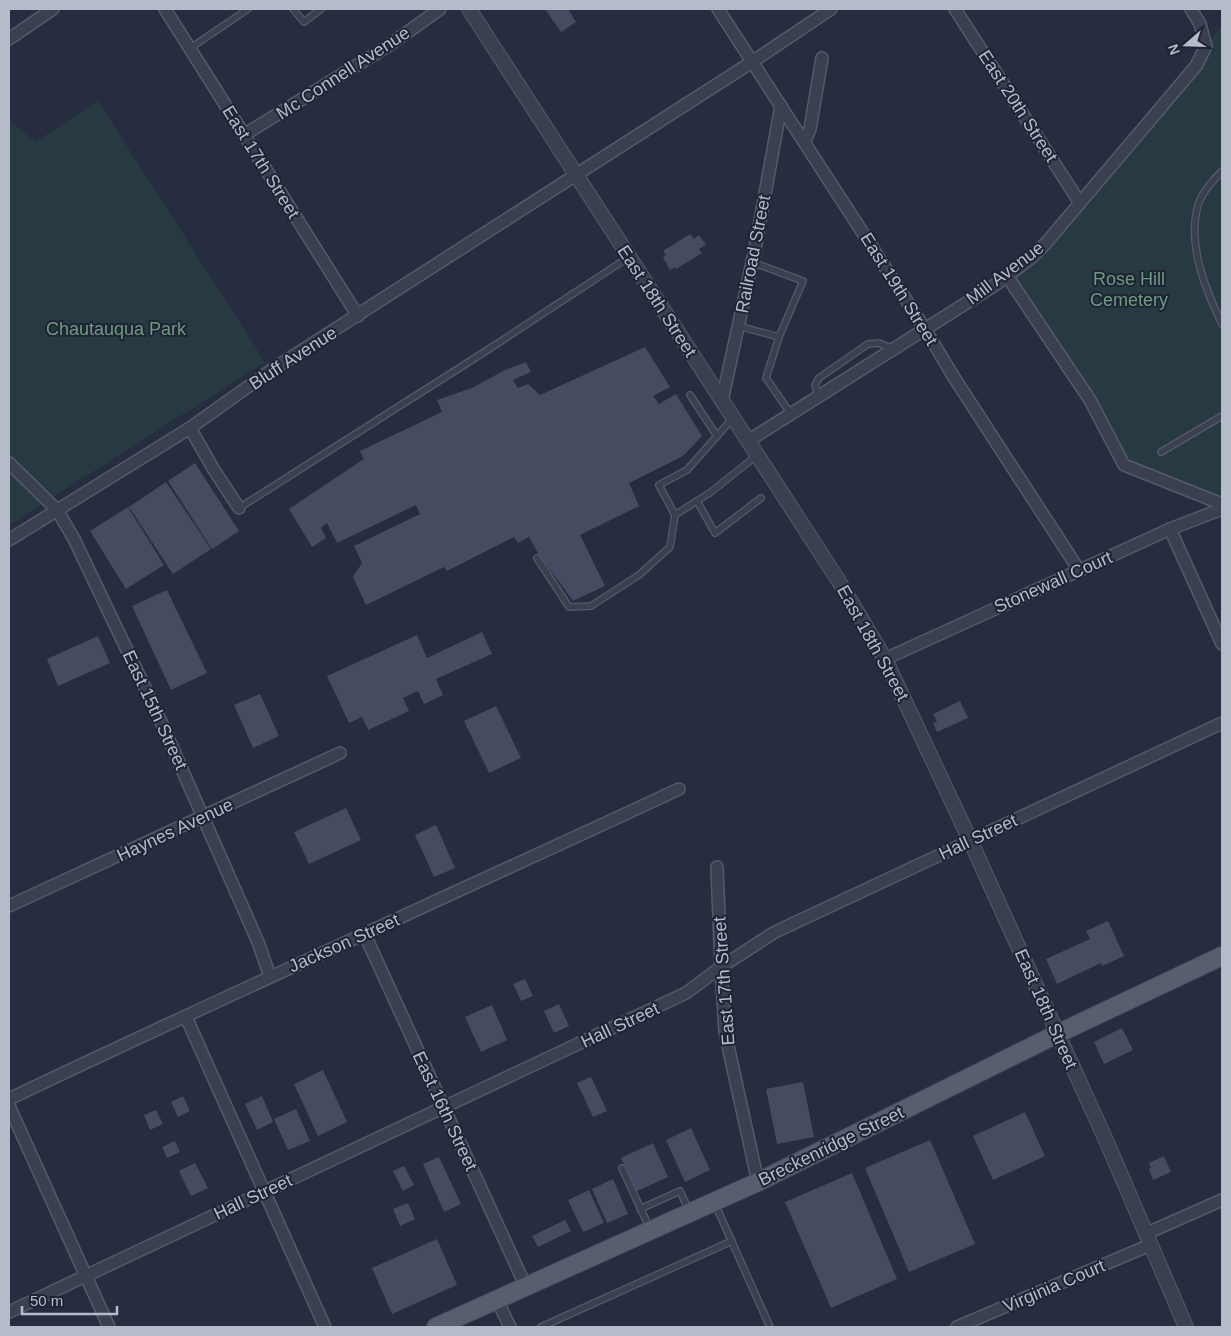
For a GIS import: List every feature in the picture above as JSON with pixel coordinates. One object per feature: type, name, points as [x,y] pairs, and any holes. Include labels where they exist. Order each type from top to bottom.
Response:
[{"type":"main road","name":"Breckenridge Street","points":[[436,1327],[758,1182],[1057,1034],[1222,956]]},
{"type":"street","points":[[9,39],[53,9]]},
{"type":"street","name":"East 17th Street","points":[[165,9],[358,316]]},
{"type":"street","name":"Mc Connell Avenue","points":[[244,135],[388,46],[440,9]]},
{"type":"street","name":"East 18th Street","points":[[469,9],[840,583],[885,659],[970,840],[1109,1147],[1186,1327]]},
{"type":"street","name":"East 19th Street","points":[[718,9],[805,141],[925,328],[955,379],[1079,570]]},
{"type":"street","points":[[752,62],[831,9]]},
{"type":"street","name":"East 20th Street","points":[[955,9],[1080,203]]},
{"type":"street","name":"Mill Avenue","points":[[748,441],[1007,276],[1031,258],[1046,243],[1196,66],[1206,46],[1200,24],[1191,9]]},
{"type":"street","points":[[805,141],[810,129],[822,58]]},
{"type":"street","name":"Bluff Avenue","points":[[9,540],[190,428],[270,371],[752,62]]},
{"type":"street","name":"Railroad Street","points":[[722,401],[752,262],[781,106]]},
{"type":"street","points":[[1007,276],[1090,400],[1124,465],[1222,504]]},
{"type":"street","points":[[190,428],[239,508]]},
{"type":"street","name":"East 15th Street","points":[[9,463],[57,510],[74,539],[158,715],[258,942],[270,976]]},
{"type":"street","name":"Stonewall Court","points":[[885,659],[1170,529],[1222,509]]},
{"type":"street","points":[[1170,529],[1222,644]]},
{"type":"street","name":"Hall Street","points":[[9,1312],[686,993],[721,966],[775,932],[1222,723]]},
{"type":"street","name":"Haynes Avenue","points":[[9,906],[340,752]]},
{"type":"street","name":"Jackson Street","points":[[9,1099],[270,976],[365,935],[680,789]]},
{"type":"street","name":"East 17th Street","points":[[717,867],[725,1032],[758,1182]]},
{"type":"street","name":"East 16th Street","points":[[365,935],[526,1287]]},
{"type":"street","points":[[186,1017],[325,1327]]},
{"type":"street","points":[[9,1106],[109,1327]]},
{"type":"street","name":"Virginia Court","points":[[958,1327],[1148,1239],[1222,1200]]},
{"type":"street","points":[[497,1300],[510,1327]]},
{"type":"lane","points":[[189,49],[248,9]]},
{"type":"lane","points":[[293,9],[304,22],[320,9]]},
{"type":"lane","points":[[1222,172],[1205,190],[1197,208],[1194,229],[1197,253],[1205,283],[1222,324]]},
{"type":"lane","points":[[239,508],[486,351],[629,257]]},
{"type":"lane","points":[[752,262],[803,280],[779,337],[766,378],[791,414]]},
{"type":"lane","points":[[738,326],[779,337]]},
{"type":"lane","points":[[818,396],[815,385],[819,378],[868,344],[879,343],[893,349]]},
{"type":"lane","points":[[690,395],[717,436]]},
{"type":"lane","points":[[1161,452],[1222,416]]},
{"type":"lane","points":[[537,558],[569,607],[591,606],[639,575],[670,547],[675,515],[660,485],[687,470],[733,418]]},
{"type":"lane","points":[[675,515],[711,492],[757,455]]},
{"type":"lane","points":[[697,501],[715,533],[761,498]]},
{"type":"lane","points":[[622,1168],[650,1231]]},
{"type":"lane","points":[[640,1209],[680,1191],[690,1213]]},
{"type":"lane","points":[[714,1202],[770,1327]]},
{"type":"lane","points":[[541,1327],[732,1241]]},
{"type":"green space","name":"Rose Hill Cemetery","points":[[1222,25],[1222,504],[1124,465],[1007,276],[1031,258]]},
{"type":"green space","name":"Chautauqua Park","points":[[98,101],[265,362],[9,525],[9,120],[35,142]]},
{"type":"building","points":[[545,9],[568,9],[576,22],[561,32]]},
{"type":"building","points":[[690,234],[694,239],[699,235],[706,245],[699,249],[702,253],[676,269],[675,267],[670,270],[663,257],[666,255],[663,251]]},
{"type":"building","points":[[645,347],[670,387],[653,396],[659,404],[676,394],[702,436],[683,456],[629,483],[639,506],[580,535],[605,586],[573,601],[538,553],[529,537],[518,543],[514,537],[447,571],[444,567],[366,605],[353,577],[362,563],[354,546],[420,514],[416,505],[337,543],[327,523],[321,528],[326,538],[312,547],[289,509],[364,459],[360,451],[442,412],[437,400],[472,388],[503,371],[526,362],[531,372],[513,380],[518,388],[528,384],[540,395]]},
{"type":"building","points":[[195,463],[239,531],[212,549],[168,481]]},
{"type":"building","points":[[166,482],[211,549],[173,574],[129,507]]},
{"type":"building","points":[[128,507],[164,565],[126,589],[90,531]]},
{"type":"building","points":[[167,590],[207,673],[171,690],[132,606]]},
{"type":"building","points":[[482,632],[492,654],[436,679],[443,695],[424,704],[418,691],[403,698],[409,711],[368,730],[362,717],[349,723],[327,676],[417,635],[427,658]]},
{"type":"building","points":[[98,636],[110,663],[58,686],[47,659]]},
{"type":"building","points":[[260,694],[279,736],[253,748],[234,705]]},
{"type":"building","points":[[960,701],[968,718],[937,732],[933,723],[937,722],[933,714]]},
{"type":"building","points":[[496,706],[521,758],[489,773],[464,721]]},
{"type":"building","points":[[346,808],[361,840],[309,864],[294,832]]},
{"type":"building","points":[[436,825],[455,868],[434,877],[415,835]]},
{"type":"building","points":[[1108,921],[1124,956],[1102,966],[1101,963],[1057,984],[1046,959],[1090,939],[1086,931]]},
{"type":"building","points":[[525,979],[533,996],[521,1001],[513,984]]},
{"type":"building","points":[[559,1004],[569,1026],[554,1033],[544,1011]]},
{"type":"building","points":[[492,1005],[507,1040],[481,1052],[465,1017]]},
{"type":"building","points":[[1122,1028],[1133,1050],[1104,1064],[1094,1042]]},
{"type":"building","points":[[323,1070],[347,1122],[318,1136],[294,1084]]},
{"type":"building","points":[[591,1077],[607,1111],[593,1117],[577,1083]]},
{"type":"building","points":[[803,1082],[814,1137],[777,1144],[766,1089]]},
{"type":"building","points":[[183,1096],[190,1111],[178,1117],[171,1102]]},
{"type":"building","points":[[262,1096],[273,1122],[257,1130],[245,1104]]},
{"type":"building","points":[[296,1109],[310,1141],[288,1150],[274,1119]]},
{"type":"building","points":[[156,1110],[163,1124],[150,1130],[144,1115]]},
{"type":"building","points":[[1025,1112],[1045,1156],[993,1180],[973,1136]]},
{"type":"building","points":[[691,1128],[710,1170],[685,1182],[666,1140]]},
{"type":"building","points":[[930,1140],[975,1244],[909,1272],[865,1168]]},
{"type":"building","points":[[175,1141],[180,1152],[167,1158],[162,1147]]},
{"type":"building","points":[[653,1143],[668,1177],[637,1191],[621,1158]]},
{"type":"building","points":[[1164,1156],[1171,1172],[1153,1180],[1149,1163]]},
{"type":"building","points":[[439,1157],[461,1204],[444,1212],[423,1164]]},
{"type":"building","points":[[195,1163],[208,1188],[191,1196],[179,1171]]},
{"type":"building","points":[[404,1166],[414,1185],[403,1191],[393,1171]]},
{"type":"building","points":[[852,1173],[897,1279],[831,1308],[785,1202]]},
{"type":"building","points":[[613,1179],[628,1214],[607,1223],[592,1189]]},
{"type":"building","points":[[589,1190],[604,1223],[583,1232],[568,1200]]},
{"type":"building","points":[[408,1203],[415,1219],[400,1226],[393,1209]]},
{"type":"building","points":[[565,1220],[571,1231],[538,1247],[532,1236]]},
{"type":"building","points":[[437,1239],[457,1285],[392,1314],[372,1268]]}]
